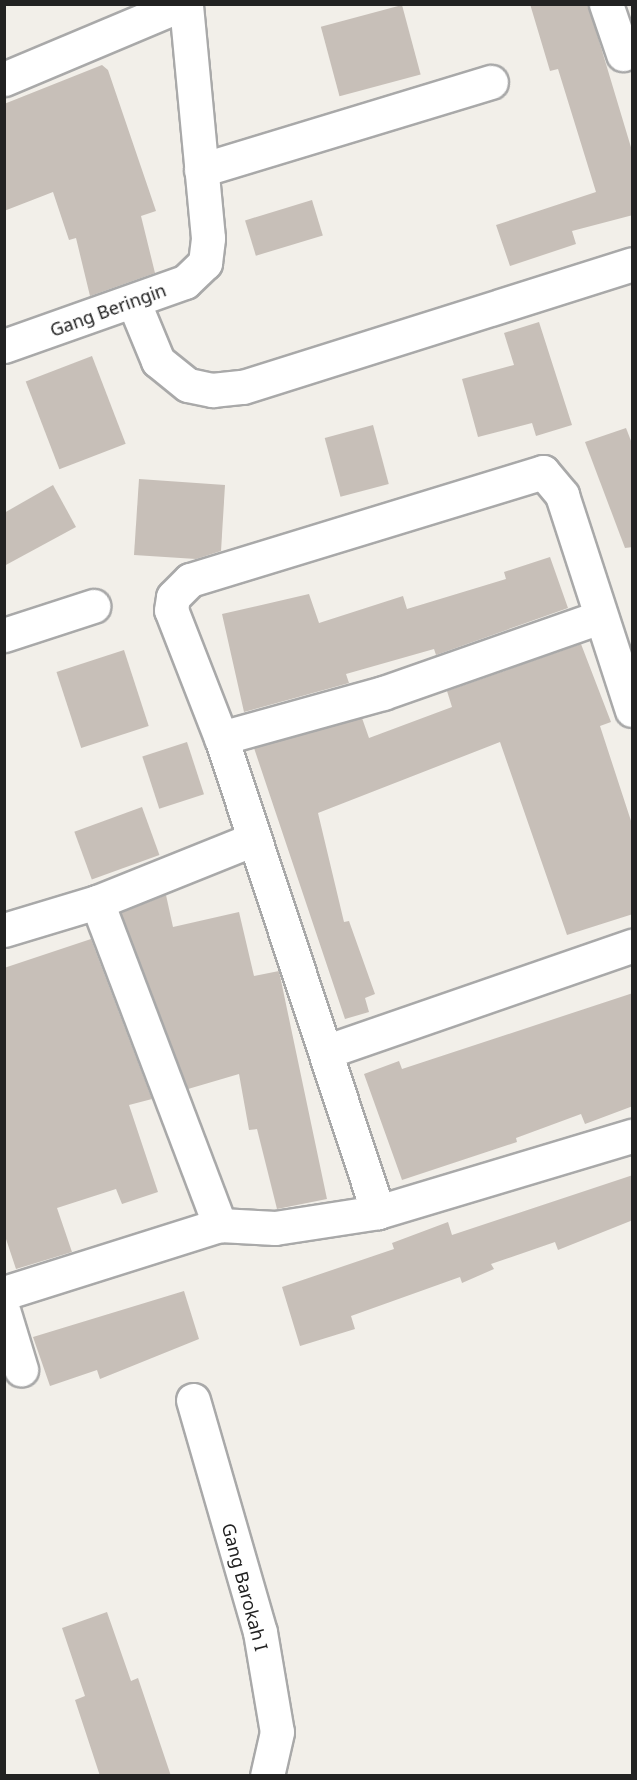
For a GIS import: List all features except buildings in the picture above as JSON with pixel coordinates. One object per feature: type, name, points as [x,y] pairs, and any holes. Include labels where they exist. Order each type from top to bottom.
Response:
[{"type":"street","points":[[4,79],[184,4],[201,170],[491,82]]},
{"type":"street","points":[[606,4],[622,54]]},
{"type":"street","name":"Gang Beringin","points":[[4,346],[134,303],[185,282],[205,263],[208,238],[201,170]]},
{"type":"street","points":[[134,303],[158,361],[188,385],[212,390],[243,387],[633,264]]},
{"type":"street","points":[[378,1212],[328,1051],[221,738],[171,610],[181,585],[201,576],[543,472],[562,495],[600,617],[633,710]]},
{"type":"street","points":[[4,635],[93,606]]},
{"type":"street","points":[[221,738],[382,693],[600,617]]},
{"type":"street","points":[[4,930],[97,902],[254,839]]},
{"type":"street","points":[[97,902],[220,1225]]},
{"type":"street","points":[[328,1051],[633,946]]},
{"type":"street","points":[[4,1293],[220,1225],[275,1228],[378,1212],[633,1136]]},
{"type":"street","points":[[4,1313],[21,1369]]},
{"type":"street","name":"Gang Barokah I","points":[[192,1400],[260,1632],[277,1732],[267,1776]]}]
